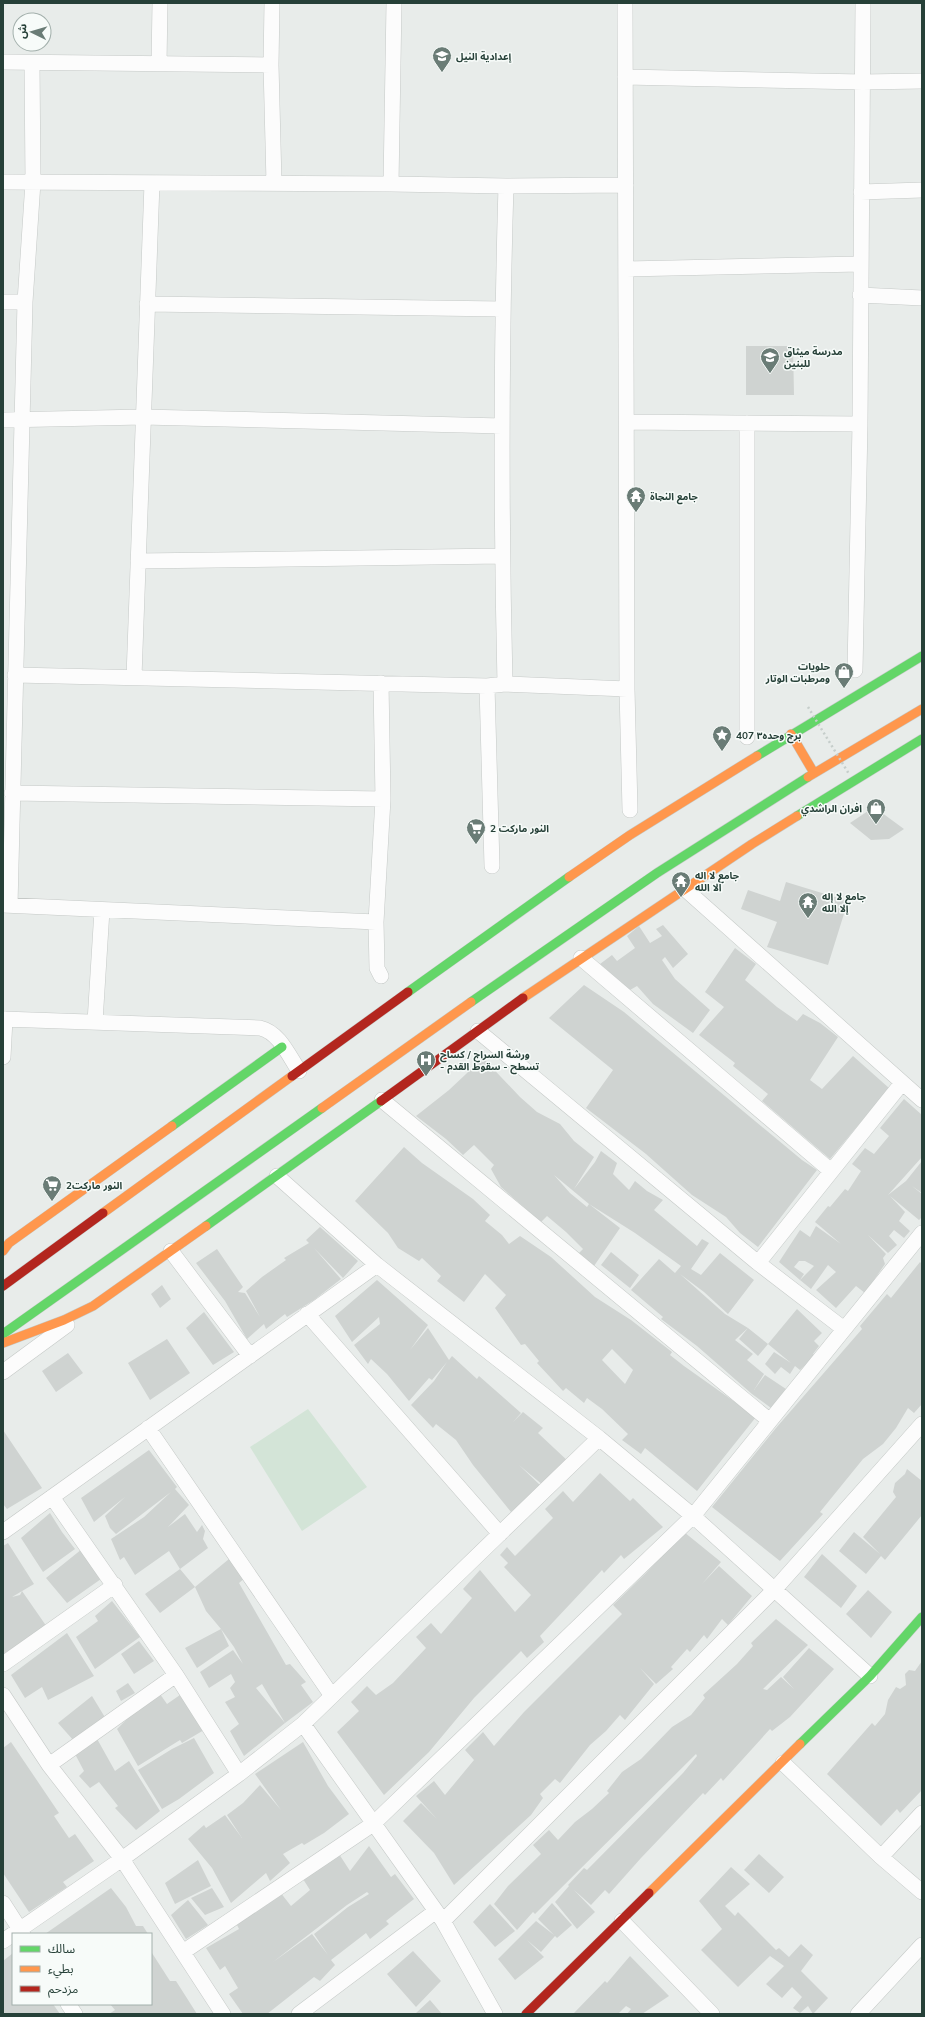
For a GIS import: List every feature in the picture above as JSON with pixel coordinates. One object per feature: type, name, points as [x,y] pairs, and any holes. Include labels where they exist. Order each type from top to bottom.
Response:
[{"type":"main road","points":[[3,1286],[555,886],[630,835],[791,734],[922,656]]},
{"type":"main road","points":[[3,1334],[550,946],[657,873],[814,773],[922,709]]},
{"type":"main road","points":[[791,734],[814,773]]},
{"type":"main road","points":[[3,1343],[64,1320],[93,1306],[581,958],[752,844],[922,739]]},
{"type":"main road","points":[[3,1251],[9,1243],[282,1047]]},
{"type":"main road","points":[[526,2014],[870,1676],[922,1617]]},
{"type":"street","points":[[159,64],[160,3]]},
{"type":"street","points":[[272,3],[271,65],[274,183]]},
{"type":"street","points":[[391,184],[394,3]]},
{"type":"street","points":[[625,3],[627,689],[630,810]]},
{"type":"street","points":[[855,670],[860,424],[863,3]]},
{"type":"street","points":[[3,62],[271,65]]},
{"type":"street","points":[[32,63],[33,182],[25,302],[12,793],[6,905],[376,922]]},
{"type":"street","points":[[625,77],[862,82],[922,81]]},
{"type":"street","points":[[3,182],[506,186],[626,185]]},
{"type":"street","points":[[134,677],[152,183]]},
{"type":"street","points":[[505,684],[502,556],[502,309],[506,186]]},
{"type":"street","points":[[861,192],[922,190]]},
{"type":"street","points":[[626,269],[861,264]]},
{"type":"street","points":[[860,295],[922,298]]},
{"type":"street","points":[[3,302],[25,302]]},
{"type":"street","points":[[147,304],[502,309]]},
{"type":"street","points":[[3,420],[143,417],[502,426]]},
{"type":"street","points":[[627,422],[860,424]]},
{"type":"street","points":[[747,423],[747,737]]},
{"type":"street","points":[[138,561],[502,556]]},
{"type":"street","points":[[15,675],[488,686],[505,684],[627,689]]},
{"type":"street","points":[[381,683],[383,799],[376,922],[377,968],[381,976]]},
{"type":"street","points":[[488,686],[492,866]]},
{"type":"street","points":[[12,793],[383,799]]},
{"type":"street","points":[[686,888],[922,1100]]},
{"type":"street","points":[[94,1022],[102,910]]},
{"type":"street","points":[[581,958],[831,1171]]},
{"type":"street","points":[[3,1057],[4,1019],[260,1028],[271,1032],[299,1071]]},
{"type":"street","points":[[478,1030],[758,1263],[844,1329]]},
{"type":"street","points":[[758,1263],[902,1083]]},
{"type":"street","points":[[382,1100],[770,1421]]},
{"type":"street","points":[[277,1176],[377,1265],[599,1438],[693,1516],[870,1676]]},
{"type":"street","points":[[183,1952],[373,1824],[693,1516],[844,1329],[920,1241]]},
{"type":"street","points":[[171,1251],[250,1356]]},
{"type":"street","points":[[3,1532],[377,1265]]},
{"type":"street","points":[[3,1372],[93,1306]]},
{"type":"street","points":[[307,1314],[500,1534]]},
{"type":"street","points":[[299,2014],[439,1916],[775,1589],[922,1424]]},
{"type":"street","points":[[148,1428],[332,1696]]},
{"type":"street","points":[[3,1903],[21,1932],[239,1774],[303,1724],[599,1438]]},
{"type":"street","points":[[52,1497],[115,1585],[176,1675],[239,1774]]},
{"type":"street","points":[[3,1664],[115,1585]]},
{"type":"street","points":[[49,1765],[176,1675]]},
{"type":"street","points":[[3,1695],[49,1765],[122,1859],[223,2014]]},
{"type":"street","points":[[303,1724],[439,1916],[495,2014]]},
{"type":"street","points":[[783,1763],[881,1857],[922,1892]]},
{"type":"street","points":[[881,1857],[922,1813]]},
{"type":"street","points":[[622,1921],[709,2013]]},
{"type":"street","points":[[3,1941],[12,1936]]},
{"type":"street","points":[[858,2014],[922,1945]]},
{"type":"street","points":[[69,2005],[75,2014]]},
{"type":"path","points":[[808,707],[849,774]]},
{"type":"green space","points":[[308,1409],[367,1487],[302,1531],[250,1447]]},
{"type":"building","points":[[746,346],[793,346],[794,395],[746,395]]},
{"type":"building","points":[[874,807],[904,829],[889,839],[871,840],[850,823]]},
{"type":"building","points":[[786,882],[848,901],[828,965],[767,947],[777,922],[741,909],[748,890],[780,901]]},
{"type":"building","points":[[663,925],[688,954],[673,968],[665,957],[662,960],[675,979],[710,1010],[693,1033],[653,1004],[637,986],[630,990],[600,964],[612,955],[617,961],[635,948],[627,936],[639,926],[650,943],[662,936],[656,929]]},
{"type":"building","points":[[735,948],[756,964],[745,980],[777,1007],[797,1021],[803,1014],[820,1023],[838,1037],[810,1080],[822,1089],[853,1056],[889,1088],[830,1159],[762,1101],[768,1094],[733,1066],[735,1063],[699,1035],[724,1007],[705,992]]},
{"type":"building","points":[[584,985],[624,1012],[802,1160],[817,1170],[758,1247],[740,1233],[726,1217],[692,1195],[646,1154],[586,1108],[613,1070],[549,1018]]},
{"type":"building","points":[[483,1058],[520,1097],[537,1112],[560,1124],[574,1141],[594,1157],[574,1189],[595,1162],[601,1151],[617,1163],[613,1174],[629,1190],[635,1181],[647,1191],[663,1200],[654,1210],[697,1246],[702,1239],[709,1243],[691,1269],[701,1275],[720,1253],[754,1280],[728,1314],[704,1292],[680,1274],[725,1314],[748,1328],[735,1340],[753,1354],[747,1360],[764,1374],[754,1390],[765,1375],[786,1389],[771,1408],[752,1394],[697,1346],[661,1319],[663,1317],[631,1290],[659,1259],[675,1273],[681,1266],[635,1233],[589,1204],[620,1228],[594,1266],[579,1253],[583,1249],[566,1232],[547,1216],[541,1222],[501,1187],[491,1169],[494,1165],[474,1145],[463,1155],[446,1139],[416,1116],[449,1090]],"holes":[[[554,1175],[589,1204],[587,1207],[570,1193]]]},
{"type":"building","points":[[904,1099],[922,1115],[922,1157],[888,1195],[906,1181],[922,1161],[922,1193],[912,1186],[922,1194],[922,1217],[919,1220],[890,1196],[905,1212],[899,1221],[910,1231],[904,1238],[894,1230],[889,1236],[897,1245],[888,1253],[868,1235],[886,1254],[883,1258],[885,1264],[865,1293],[856,1286],[836,1308],[816,1290],[836,1272],[828,1265],[811,1289],[800,1280],[779,1262],[800,1230],[810,1237],[816,1226],[841,1244],[815,1222],[845,1189],[848,1191],[861,1171],[852,1164],[865,1148],[874,1154],[889,1136],[880,1128]],"holes":[[[799,1261],[805,1261],[814,1266],[800,1280],[804,1274],[794,1267]]]},
{"type":"building","points":[[404,1147],[422,1163],[473,1199],[490,1215],[485,1221],[502,1235],[509,1244],[520,1236],[551,1257],[595,1297],[631,1320],[672,1352],[670,1355],[684,1366],[756,1417],[697,1491],[645,1448],[641,1454],[622,1440],[628,1434],[602,1409],[587,1398],[584,1403],[566,1388],[563,1391],[537,1363],[539,1361],[525,1344],[521,1345],[495,1308],[506,1295],[485,1274],[464,1302],[437,1281],[441,1276],[422,1258],[419,1261],[398,1248],[388,1233],[355,1201]],"holes":[[[612,1349],[633,1370],[625,1384],[602,1360]]]},
{"type":"building","points":[[320,1227],[358,1261],[343,1278],[314,1248],[341,1279],[314,1300],[287,1317],[285,1314],[266,1329],[264,1324],[247,1339],[225,1301],[196,1263],[217,1249],[243,1287],[238,1292],[245,1293],[260,1317],[246,1291],[262,1277],[286,1260],[284,1258],[309,1243],[306,1240]]},
{"type":"building","points":[[611,1252],[639,1275],[630,1288],[601,1265]]},
{"type":"building","points":[[920,1262],[922,1264],[922,1404],[914,1413],[908,1408],[896,1428],[883,1444],[863,1459],[820,1512],[823,1514],[780,1561],[712,1507],[776,1428],[862,1329],[860,1326],[887,1294],[891,1298]]},
{"type":"building","points":[[377,1280],[428,1325],[410,1350],[428,1328],[449,1360],[452,1356],[477,1379],[479,1376],[521,1413],[513,1422],[523,1412],[543,1428],[538,1433],[570,1463],[544,1486],[519,1465],[541,1486],[511,1512],[473,1465],[456,1440],[436,1424],[433,1428],[411,1405],[434,1381],[447,1362],[432,1380],[429,1378],[409,1401],[387,1374],[371,1359],[368,1364],[354,1345],[380,1324],[379,1317],[352,1342],[335,1316]]},
{"type":"building","points":[[162,1285],[171,1299],[160,1308],[151,1294]]},
{"type":"building","points":[[797,1309],[822,1333],[814,1341],[819,1346],[813,1354],[815,1356],[800,1370],[795,1366],[790,1374],[781,1367],[775,1374],[765,1364],[774,1352],[791,1363],[768,1344]]},
{"type":"building","points":[[204,1312],[234,1352],[213,1365],[186,1328]]},
{"type":"building","points":[[748,1328],[768,1344],[758,1356],[739,1339]]},
{"type":"building","points":[[167,1339],[190,1373],[150,1400],[128,1363]]},
{"type":"building","points":[[68,1353],[83,1373],[56,1392],[42,1371]]},
{"type":"building","points":[[3,1430],[42,1488],[7,1509],[3,1504]]},
{"type":"building","points":[[149,1450],[177,1487],[175,1489],[189,1505],[168,1527],[185,1514],[197,1532],[202,1525],[205,1531],[203,1539],[208,1548],[180,1569],[169,1551],[135,1575],[124,1557],[120,1560],[111,1539],[144,1517],[171,1492],[116,1534],[110,1528],[105,1516],[125,1497],[94,1522],[81,1498]]},
{"type":"building","points":[[907,1469],[922,1481],[922,1515],[885,1560],[881,1556],[866,1574],[839,1551],[854,1532],[880,1554],[863,1537],[896,1497],[893,1492],[895,1483],[905,1474]]},
{"type":"building","points":[[600,1473],[630,1501],[633,1498],[663,1527],[624,1559],[621,1555],[604,1573],[602,1570],[540,1636],[544,1642],[527,1658],[521,1651],[474,1698],[429,1752],[384,1795],[337,1732],[359,1711],[351,1702],[367,1686],[376,1695],[393,1683],[426,1648],[416,1637],[431,1623],[441,1634],[472,1598],[463,1589],[480,1570],[515,1612],[531,1595],[504,1567],[508,1563],[500,1555],[507,1547],[515,1556],[553,1518],[545,1509],[563,1491],[573,1502]]},
{"type":"building","points":[[50,1513],[75,1549],[43,1572],[21,1538]]},
{"type":"building","points":[[684,1532],[721,1562],[702,1584],[719,1566],[752,1596],[728,1625],[722,1619],[707,1639],[704,1635],[690,1652],[687,1649],[671,1667],[673,1669],[656,1684],[640,1668],[654,1684],[625,1720],[620,1715],[606,1731],[590,1745],[560,1783],[555,1779],[540,1794],[543,1798],[531,1815],[454,1885],[434,1853],[403,1821],[421,1803],[437,1819],[416,1796],[434,1781],[445,1795],[474,1760],[465,1750],[483,1732],[494,1746],[524,1712],[622,1614],[613,1605],[646,1573]]},
{"type":"building","points":[[8,1543],[34,1584],[22,1591],[47,1627],[3,1654],[3,1546]],"holes":[[[22,1591],[20,1595],[12,1597]]]},
{"type":"building","points":[[82,1549],[101,1579],[67,1603],[46,1578]]},
{"type":"building","points":[[822,1554],[857,1586],[841,1608],[804,1577]]},
{"type":"building","points":[[229,1559],[245,1578],[239,1583],[286,1665],[290,1664],[306,1682],[301,1685],[313,1702],[244,1756],[230,1731],[239,1724],[225,1702],[235,1697],[230,1688],[235,1682],[231,1674],[209,1688],[200,1672],[233,1650],[243,1664],[234,1647],[206,1611],[195,1587]],"holes":[[[262,1684],[285,1723],[256,1688]]]},
{"type":"building","points":[[180,1569],[195,1587],[160,1613],[145,1594]]},
{"type":"building","points":[[868,1590],[892,1612],[871,1638],[846,1614]]},
{"type":"building","points":[[112,1601],[140,1637],[95,1669],[76,1637],[98,1621],[95,1616]]},
{"type":"building","points":[[776,1619],[808,1645],[763,1689],[767,1690],[781,1677],[794,1689],[783,1677],[809,1648],[834,1669],[790,1717],[772,1731],[770,1729],[723,1781],[721,1778],[705,1795],[703,1793],[609,1894],[605,1890],[591,1905],[574,1890],[595,1912],[577,1929],[555,1902],[584,1868],[587,1870],[683,1773],[697,1756],[696,1754],[535,1914],[533,1912],[517,1930],[494,1904],[508,1886],[541,1854],[533,1845],[549,1830],[558,1840],[575,1822],[592,1809],[609,1793],[607,1791],[622,1772],[641,1759],[672,1727],[691,1715],[705,1698],[703,1695],[737,1664],[753,1646],[751,1643]]},
{"type":"building","points":[[221,1629],[229,1646],[197,1668],[185,1648]]},
{"type":"building","points":[[67,1633],[94,1676],[48,1700],[42,1687],[25,1698],[11,1675]]},
{"type":"building","points":[[139,1641],[154,1661],[134,1674],[121,1654]]},
{"type":"building","points":[[922,1661],[922,1790],[900,1813],[897,1809],[881,1826],[827,1774],[872,1723],[875,1726],[885,1714],[888,1700],[896,1687],[900,1689],[906,1685],[905,1674],[909,1670],[915,1671]]},
{"type":"building","points":[[128,1683],[135,1693],[121,1701],[116,1691]]},
{"type":"building","points":[[160,1694],[167,1704],[180,1695],[204,1730],[182,1743],[180,1740],[138,1766],[117,1729],[134,1712]]},
{"type":"building","points":[[92,1696],[106,1719],[74,1741],[58,1723]]},
{"type":"building","points":[[96,1737],[115,1771],[129,1761],[160,1811],[136,1830],[115,1808],[118,1806],[99,1782],[90,1788],[79,1776],[84,1771],[75,1754]]},
{"type":"building","points":[[194,1738],[214,1773],[179,1799],[162,1809],[138,1770],[172,1749]]},
{"type":"building","points":[[11,1742],[59,1813],[54,1816],[69,1838],[75,1834],[94,1861],[63,1882],[67,1887],[29,1912],[3,1873],[3,1748]]},
{"type":"building","points":[[303,1742],[328,1786],[349,1814],[324,1833],[304,1845],[302,1843],[283,1854],[290,1863],[270,1881],[266,1873],[231,1903],[212,1868],[188,1839],[204,1825],[206,1828],[225,1815],[242,1838],[227,1815],[243,1803],[260,1785],[281,1810],[255,1774]]},
{"type":"building","points":[[369,1846],[391,1877],[395,1874],[414,1899],[386,1921],[389,1924],[370,1939],[366,1933],[331,1960],[335,1965],[320,1981],[314,1977],[267,2014],[243,2014],[229,1994],[238,1988],[225,1966],[220,1970],[206,1948],[239,1929],[237,1925],[280,1892],[291,1906],[310,1890],[303,1879],[339,1854],[350,1871]],"holes":[[[367,1892],[369,1894],[348,1907],[314,1934],[328,1955],[312,1934],[273,1962],[347,1905]]]},
{"type":"building","points":[[759,1854],[784,1877],[769,1893],[744,1870]]},
{"type":"building","points":[[198,1860],[211,1886],[175,1904],[165,1883]]},
{"type":"building","points":[[731,1867],[750,1884],[725,1906],[735,1916],[738,1912],[776,1950],[779,1948],[789,1957],[801,1944],[813,1955],[801,1971],[828,1998],[813,2014],[808,2006],[800,2013],[793,2008],[802,1997],[792,1987],[782,1998],[766,1984],[784,1966],[770,1956],[738,1987],[701,1950],[722,1929],[699,1901]]},
{"type":"building","points":[[111,1888],[126,1907],[136,1926],[143,1926],[147,1933],[46,1933]]},
{"type":"building","points":[[212,1888],[224,1907],[205,1915],[191,1898]]},
{"type":"building","points":[[188,1900],[208,1925],[186,1939],[171,1915]]},
{"type":"building","points":[[552,1903],[572,1925],[557,1938],[555,1936],[541,1952],[527,1940],[544,1957],[515,1980],[498,1959],[536,1921],[554,1935],[538,1919]]},
{"type":"building","points":[[490,1904],[515,1931],[495,1947],[473,1922]]},
{"type":"building","points":[[413,1951],[441,1981],[416,2007],[387,1974]]},
{"type":"building","points":[[152,1953],[170,1981],[176,1981],[197,2014],[109,2014],[115,2010],[111,2005],[152,2005]]},
{"type":"building","points":[[12,1954],[12,2005],[54,2005],[60,2014],[3,2014],[3,1961]]},
{"type":"building","points":[[630,1956],[669,1996],[642,2014],[627,2014],[631,2009],[626,2006],[618,2014],[573,2014],[605,1981],[607,1983]]},
{"type":"building","points":[[430,2000],[442,2014],[416,2014],[416,2013]]},
{"type":"traffic: fast","points":[[757,756],[922,656]]},
{"type":"traffic: fast","points":[[797,816],[922,739]]},
{"type":"traffic: fast","points":[[471,1002],[657,873],[808,777]]},
{"type":"traffic: fast","points":[[408,992],[569,877]]},
{"type":"traffic: fast","points":[[172,1126],[282,1047]]},
{"type":"traffic: fast","points":[[206,1226],[381,1101]]},
{"type":"traffic: fast","points":[[3,1334],[322,1108]]},
{"type":"traffic: fast","points":[[800,1744],[870,1676],[922,1617]]},
{"type":"traffic: slow","points":[[808,777],[922,709]]},
{"type":"traffic: slow","points":[[791,734],[814,773]]},
{"type":"traffic: slow","points":[[569,877],[630,835],[757,756]]},
{"type":"traffic: slow","points":[[523,998],[752,844],[797,816]]},
{"type":"traffic: slow","points":[[322,1108],[471,1002]]},
{"type":"traffic: slow","points":[[103,1213],[292,1076]]},
{"type":"traffic: slow","points":[[3,1251],[9,1243],[172,1126]]},
{"type":"traffic: slow","points":[[3,1343],[64,1320],[93,1306],[206,1226]]},
{"type":"traffic: slow","points":[[649,1893],[800,1744]]},
{"type":"traffic: jam","points":[[292,1076],[408,992]]},
{"type":"traffic: jam","points":[[381,1101],[523,998]]},
{"type":"traffic: jam","points":[[3,1286],[103,1213]]},
{"type":"traffic: jam","points":[[526,2014],[649,1893]]},
{"type":"place","name":"إعدادية النيل","points":[[442,73]]},
{"type":"place","name":"مدرسة ميثاق للبنين","points":[[770,374]]},
{"type":"place","name":"جامع النجاة","points":[[636,513]]},
{"type":"place","name":"حلويات ومرطبات الوتار","points":[[844,689]]},
{"type":"place","name":"برج وحده٣ 407","points":[[722,752]]},
{"type":"place","name":"افران الراشدي","points":[[876,825]]},
{"type":"place","name":"النور ماركت 2","points":[[476,845]]},
{"type":"place","name":"جامع لا اله الا الله","points":[[681,898]]},
{"type":"place","name":"جامع لا إله إلا الله","points":[[808,919]]},
{"type":"place","name":"ورشة السراج / كساح - تسطح - سقوط القدم","points":[[426,1077]]},
{"type":"place","name":"النور ماركت2","points":[[52,1202]]}]
